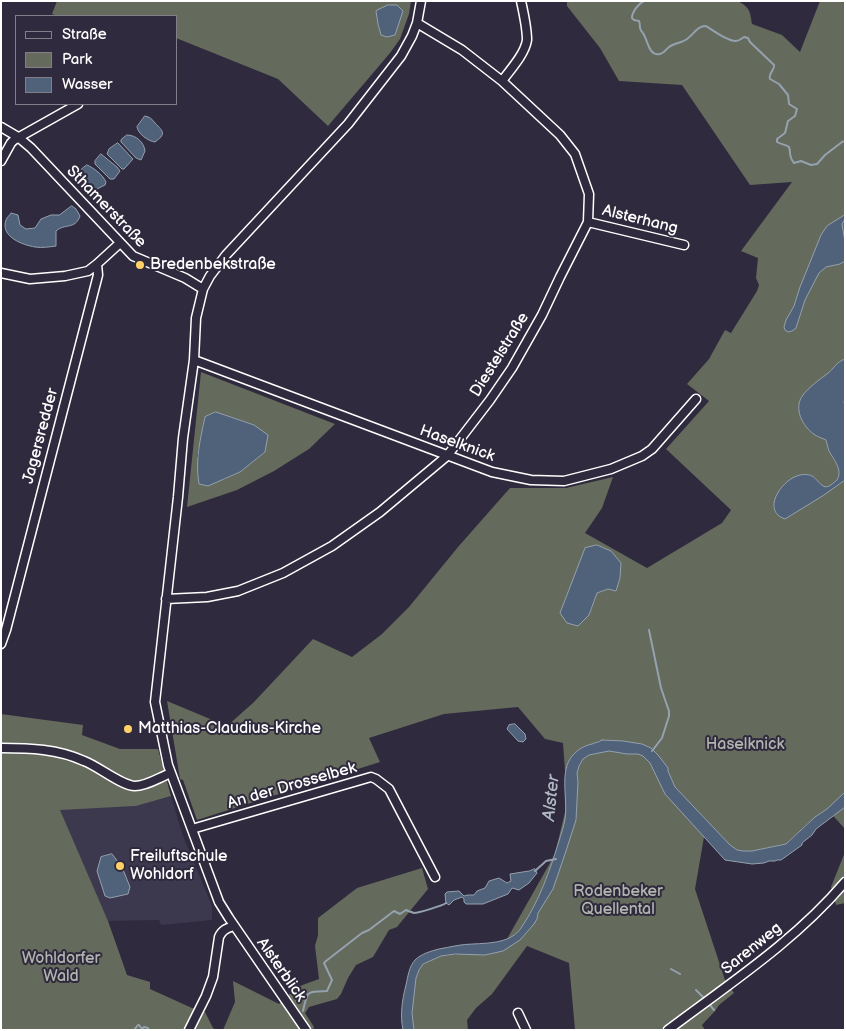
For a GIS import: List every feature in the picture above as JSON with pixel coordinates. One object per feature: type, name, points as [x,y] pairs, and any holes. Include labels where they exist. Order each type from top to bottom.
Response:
[{"type":"street","points":[[189,1030],[213,977],[219,937],[226,929],[234,926],[215,893],[168,765],[155,702],[183,438],[194,360],[196,318],[203,288],[226,255],[348,124],[401,56],[417,23],[421,1]]},
{"type":"street","points":[[502,81],[519,59],[527,41],[523,4]]},
{"type":"street","name":"Diestelstraße","points":[[166,599],[207,597],[238,591],[283,573],[332,546],[380,512],[447,456],[512,368],[542,315],[588,222],[589,194],[575,154],[560,135],[502,81],[462,50],[417,23]]},
{"type":"street","points":[[1,161],[11,143],[18,137],[76,105]]},
{"type":"street","name":"Sthamerstraße","points":[[1,128],[18,137],[31,148],[120,244],[136,258],[203,288]]},
{"type":"street","name":"Alsterhang","points":[[588,222],[684,245]]},
{"type":"street","points":[[1,273],[30,279],[65,276],[88,271],[120,244]]},
{"type":"street","name":"Jagersredder","points":[[1,644],[98,275],[98,264]]},
{"type":"street","name":"Haselknick","points":[[194,360],[447,456],[492,472],[531,480],[564,481],[611,469],[642,456],[664,437],[696,399]]},
{"type":"street","points":[[1,748],[42,749],[76,757],[131,786],[142,785],[171,773]]},
{"type":"street","name":"An der Drosselbek","points":[[192,829],[371,777],[389,789],[435,876]]},
{"type":"street","name":"Sarenweg","points":[[668,1030],[784,942],[828,902],[845,882]]},
{"type":"street","name":"Alsterblick","points":[[234,926],[306,1030]]},
{"type":"street","points":[[518,1013],[526,1030]]},
{"type":"shaded area","name":"Freiluftschule Wohldorf","points":[[171,796],[183,836],[212,906],[212,920],[161,925],[159,920],[108,921],[84,900],[60,809],[136,806]]},
{"type":"green space","points":[[57,1],[411,1],[409,14],[400,39],[328,126],[278,79],[178,39],[178,15],[52,14]]},
{"type":"green space","name":"Rodenbeker Quellental","points":[[567,1],[738,1],[749,10],[752,24],[782,35],[800,52],[820,1],[841,1],[845,3],[845,829],[827,809],[807,824],[786,844],[752,851],[737,850],[687,802],[704,837],[695,889],[725,980],[734,993],[719,1005],[702,1025],[705,1030],[575,1030],[569,963],[527,946],[492,994],[476,1008],[467,1020],[468,1030],[403,1030],[401,1017],[410,969],[441,956],[459,954],[507,939],[555,854],[565,812],[563,743],[545,739],[518,707],[444,714],[369,738],[380,762],[197,820],[183,780],[180,779],[167,701],[227,726],[254,702],[313,639],[352,657],[382,634],[409,607],[510,488],[566,488],[613,477],[602,508],[585,533],[647,568],[722,523],[731,510],[666,449],[709,401],[687,384],[709,359],[725,330],[731,333],[757,291],[759,285],[756,278],[758,258],[741,251],[792,182],[750,185],[682,85],[619,81],[600,48],[567,6]],"holes":[[[611,551],[608,589],[597,593],[589,615],[578,626]]]},
{"type":"green space","points":[[201,372],[335,424],[309,449],[274,471],[237,490],[187,507]],"holes":[[[216,412],[254,425],[265,452],[240,472],[223,480],[197,457],[205,417]]]},
{"type":"green space","name":"Wohldorfer Wald","points":[[1,714],[83,725],[82,735],[120,749],[158,749],[171,796],[136,806],[60,810],[108,921],[127,975],[150,982],[150,989],[205,1012],[213,1028],[216,1030],[1,1030]]},
{"type":"green space","points":[[845,852],[845,903],[836,905],[831,887]]},
{"type":"green space","points":[[422,868],[428,889],[397,927],[389,930],[373,957],[356,965],[337,999],[309,1007],[305,1013],[314,1027],[313,1030],[223,1030],[235,1002],[233,981],[279,1004],[297,987],[319,979],[315,946],[318,935],[318,918],[357,888]]},
{"type":"water","points":[[388,5],[397,5],[403,11],[395,35],[387,37],[381,35],[376,11]]},
{"type":"water","points":[[145,116],[152,119],[162,131],[161,137],[155,142],[144,137],[138,130],[137,127]]},
{"type":"water","points":[[127,135],[136,138],[143,145],[145,151],[141,160],[136,158],[121,142]]},
{"type":"water","points":[[118,143],[133,159],[124,169],[107,154],[109,149]]},
{"type":"water","points":[[101,154],[120,171],[114,179],[110,179],[95,164],[95,161]]},
{"type":"water","points":[[87,165],[103,177],[106,182],[105,185],[95,190],[92,185],[87,184],[78,176],[77,173]]},
{"type":"water","points":[[72,206],[80,216],[73,225],[56,231],[56,246],[30,246],[14,239],[6,231],[6,220],[11,213],[18,215],[20,225],[26,229],[35,228],[41,219],[51,215],[59,215]]},
{"type":"water","points":[[845,215],[842,224],[845,242],[845,261],[826,267],[819,273],[805,300],[796,328],[788,332],[784,327],[786,320],[794,306],[821,235],[827,226]]},
{"type":"water","points":[[845,359],[845,480],[785,519],[774,510],[774,503],[780,490],[791,479],[801,475],[809,475],[825,487],[831,485],[839,476],[826,440],[815,435],[806,427],[800,416],[799,405],[800,400],[808,389]]},
{"type":"water","points":[[216,412],[254,425],[268,435],[265,452],[240,472],[208,486],[199,484],[199,451],[205,417]]},
{"type":"water","points":[[597,545],[611,551],[621,563],[620,578],[616,591],[608,589],[597,593],[589,615],[578,626],[567,623],[560,613],[585,548]]},
{"type":"water","points":[[515,724],[525,734],[526,739],[523,742],[518,741],[507,729],[509,725]]},
{"type":"water","points":[[602,740],[642,744],[651,748],[668,768],[675,787],[737,850],[752,851],[786,844],[845,792],[845,807],[816,829],[802,845],[781,860],[752,864],[725,860],[665,794],[650,763],[643,756],[609,751],[589,755],[583,759],[577,773],[576,820],[566,851],[553,889],[538,913],[534,924],[520,940],[503,951],[485,955],[455,954],[441,956],[423,964],[416,978],[412,1013],[414,1030],[403,1030],[403,996],[410,969],[417,958],[439,949],[465,944],[500,941],[512,937],[521,928],[543,886],[563,827],[566,812],[565,772],[567,765],[572,756],[580,749]]},
{"type":"water","points":[[112,854],[122,867],[130,887],[128,894],[110,898],[105,896],[97,871],[101,857]]},
{"type":"water","points":[[535,869],[537,873],[529,883],[519,890],[512,888],[508,894],[483,904],[466,904],[462,897],[454,900],[449,905],[446,903],[445,894],[447,892],[459,891],[464,896],[474,895],[477,891],[485,888],[489,881],[499,878],[507,883],[511,881],[510,874]]},
{"type":"waterway","points":[[644,1],[636,8],[632,18],[639,21],[640,29],[653,53],[664,52],[671,46],[687,39],[700,27],[706,26],[729,40],[738,41],[744,37],[748,38],[774,65],[770,79],[779,84],[788,95],[789,104],[797,109],[795,116],[788,121],[785,133],[777,139],[777,142],[789,147],[794,163],[801,161],[811,165],[817,164],[825,155],[845,141]]},
{"type":"waterway","points":[[649,630],[661,688],[669,711],[662,738],[652,751]]},
{"type":"waterway","points":[[535,871],[546,861],[556,859]]},
{"type":"waterway","points":[[303,1011],[309,993],[327,991],[332,980],[324,963],[362,933],[394,911],[400,914],[406,910],[416,913],[446,903]]},
{"type":"waterway","points":[[671,969],[680,974]]},
{"type":"waterway","points":[[696,990],[706,1000]]},
{"type":"waterway","points":[[709,1004],[714,1010]]},
{"type":"waterway","points":[[134,1030],[138,1025],[142,1029],[144,1027],[149,1030]]},
{"type":"place","name":"Bredenbekstraße","points":[[140,265]]},
{"type":"place","name":"Matthias-Claudius-Kirche","points":[[128,729]]},
{"type":"place","name":"Freiluftschule Wohldorf","points":[[120,866]]},
{"type":"water label","name":"Alster","points":[[552,798]]}]
